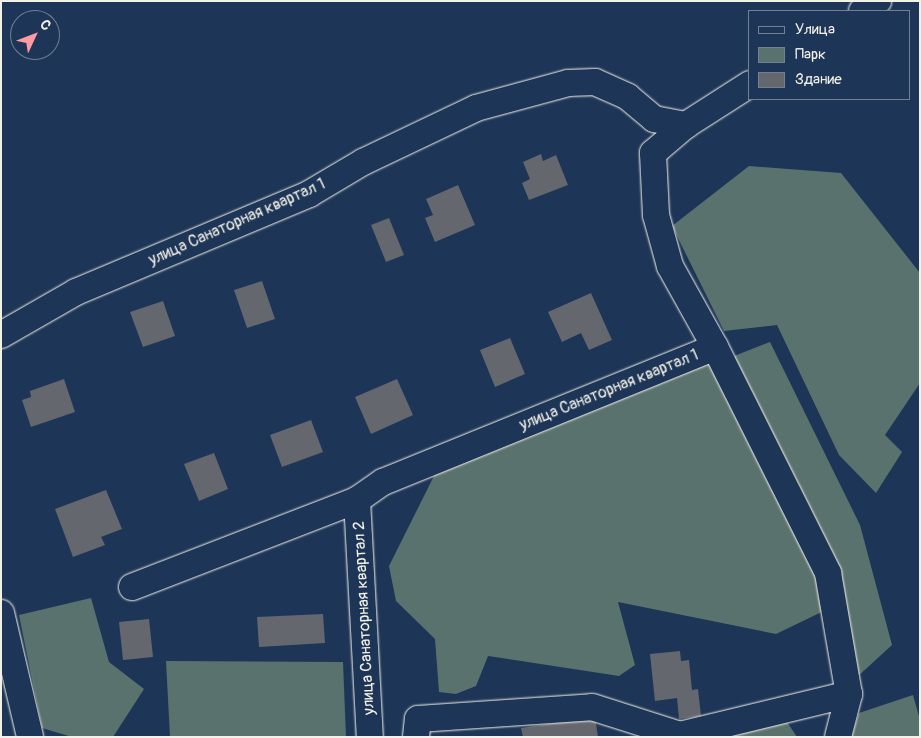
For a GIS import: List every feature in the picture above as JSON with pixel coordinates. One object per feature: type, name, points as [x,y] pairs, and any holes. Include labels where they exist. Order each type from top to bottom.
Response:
[{"type":"street","points":[[864,10],[878,1]]},
{"type":"street","name":"улица Санаторная квартал 1","points":[[1,335],[76,292],[309,194],[363,162],[476,108],[568,83],[595,82],[628,97],[654,119],[686,125]]},
{"type":"street","points":[[686,125],[748,85]]},
{"type":"street","name":"улица Санаторная квартал 1","points":[[132,587],[357,500],[383,482],[714,346],[670,266],[656,215],[653,154],[686,125]]},
{"type":"street","points":[[714,346],[828,573],[849,694],[838,737]]},
{"type":"street","name":"улица Санаторная квартал 2","points":[[357,500],[370,737]]},
{"type":"street","points":[[1,613],[30,737]]},
{"type":"street","points":[[416,737],[418,719],[592,706],[680,735],[849,694]]},
{"type":"green space","points":[[749,166],[841,173],[920,273],[920,383],[885,435],[902,452],[876,493],[839,455],[777,325],[724,331],[672,226]]},
{"type":"green space","points":[[770,342],[860,525],[892,645],[857,677],[729,358]]},
{"type":"green space","points":[[710,357],[834,606],[776,634],[618,602],[635,665],[619,676],[488,656],[476,686],[456,694],[439,692],[435,639],[396,601],[389,566],[441,462]]},
{"type":"green space","points":[[91,598],[109,662],[144,689],[113,737],[72,737],[42,728],[19,615]]},
{"type":"green space","points":[[166,661],[343,662],[346,737],[170,737]]},
{"type":"green space","points":[[913,695],[920,720],[920,737],[851,737],[859,713]]},
{"type":"green space","points":[[783,716],[797,737],[697,737]]},
{"type":"building","points":[[541,154],[543,161],[556,155],[568,185],[529,200],[522,183],[530,179],[523,162]]},
{"type":"building","points":[[458,185],[475,225],[435,242],[425,218],[433,215],[426,199]]},
{"type":"building","points":[[389,218],[404,255],[386,262],[371,225]]},
{"type":"building","points":[[262,281],[275,319],[247,328],[234,290]]},
{"type":"building","points":[[591,293],[612,340],[589,350],[581,333],[562,342],[548,312]]},
{"type":"building","points":[[163,301],[175,336],[143,347],[130,312]]},
{"type":"building","points":[[510,338],[525,374],[495,387],[480,350]]},
{"type":"building","points":[[64,379],[75,412],[31,427],[22,400],[31,397],[30,391]]},
{"type":"building","points":[[397,379],[413,415],[371,434],[355,397]]},
{"type":"building","points":[[311,420],[323,452],[282,467],[270,435]]},
{"type":"building","points":[[214,453],[228,489],[199,501],[184,464]]},
{"type":"building","points":[[106,490],[122,529],[101,537],[105,545],[73,557],[55,509]]},
{"type":"building","points":[[323,614],[325,643],[259,647],[257,617]]},
{"type":"building","points":[[149,619],[153,657],[123,660],[119,622]]},
{"type":"building","points":[[680,651],[681,661],[689,660],[692,690],[698,689],[701,716],[679,719],[677,698],[655,701],[650,654]]},
{"type":"building","points":[[595,717],[598,737],[523,737],[521,728]]}]
